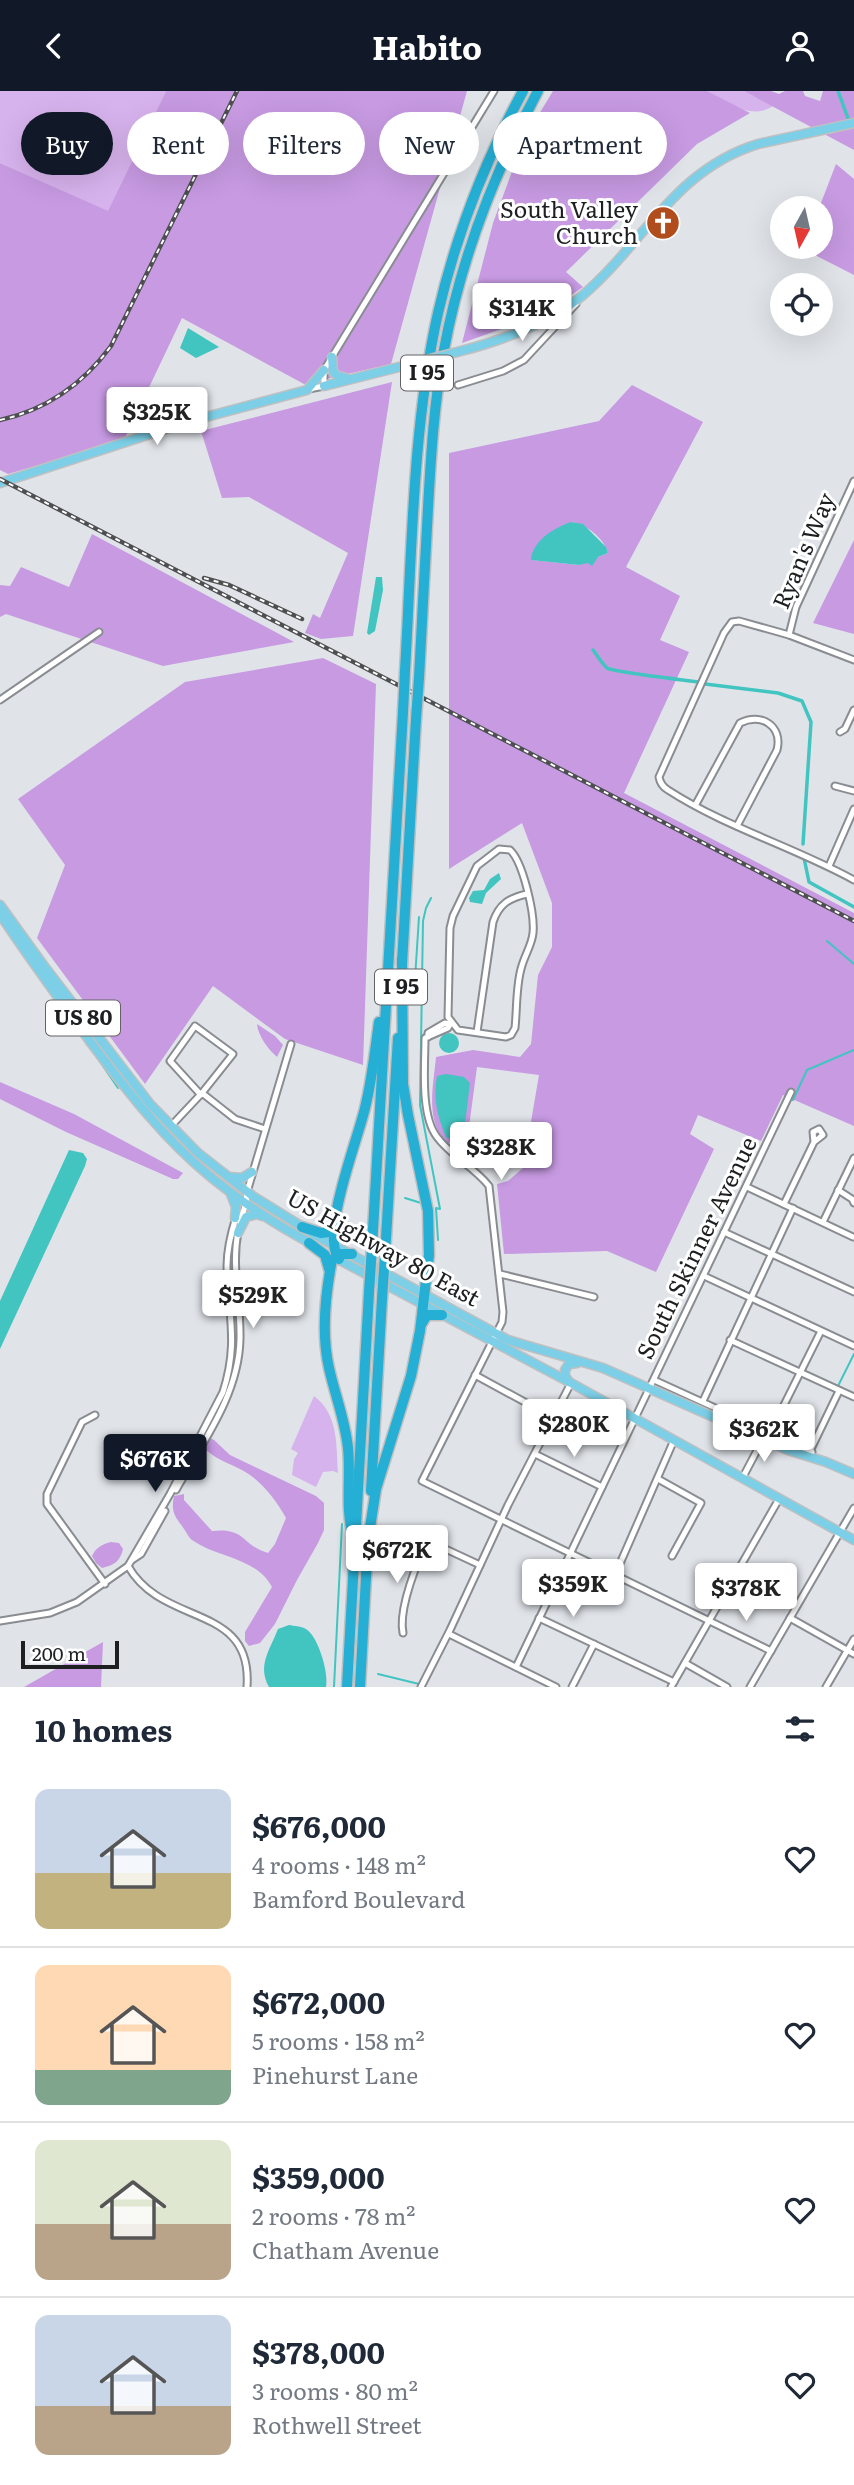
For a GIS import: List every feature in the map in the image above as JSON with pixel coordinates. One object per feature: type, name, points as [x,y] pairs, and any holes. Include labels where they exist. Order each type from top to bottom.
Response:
[{"type":"highway","name":"I 95","points":[[347,1687],[418,450],[424,394],[438,313],[452,262],[480,181],[523,91]]},
{"type":"highway","name":"I 95","points":[[360,1687],[432,437],[446,341],[463,269],[506,153],[538,91]]},
{"type":"highway","points":[[367,1547],[376,1489],[405,1397],[420,1331],[427,1274],[428,1211],[403,1084],[402,959]]},
{"type":"highway","points":[[355,1542],[349,1523],[351,1476],[348,1443],[326,1352],[325,1310],[329,1273],[336,1257],[332,1244],[344,1177],[365,1109],[387,977]]},
{"type":"highway","points":[[302,1227],[326,1233],[330,1232],[336,1223]]},
{"type":"highway","points":[[313,1239],[325,1255],[329,1273]]},
{"type":"highway","points":[[336,1257],[352,1254]]},
{"type":"highway","points":[[420,1331],[427,1315],[442,1315]]},
{"type":"main road","points":[[324,386],[457,352],[541,322],[582,296],[675,195],[712,165],[758,144],[854,123]]},
{"type":"main road","points":[[332,356],[333,372],[338,376],[342,378],[367,375]]},
{"type":"main road","points":[[0,483],[192,421],[307,390],[324,370]]},
{"type":"main road","name":"US Highway 80 East","points":[[0,905],[150,1104],[266,1217],[313,1239],[332,1244],[424,1293],[571,1383],[839,1532]]},
{"type":"main road","name":"US Highway 80 East","points":[[2,917],[58,998],[144,1111],[180,1149],[229,1192],[302,1227],[336,1257],[442,1315],[494,1337],[652,1384],[854,1474]]},
{"type":"main road","points":[[180,1149],[245,1199],[313,1239]]},
{"type":"main road","points":[[227,1177],[242,1178],[252,1172]]},
{"type":"main road","points":[[229,1192],[234,1201],[235,1218]]},
{"type":"main road","points":[[238,1233],[246,1217],[257,1214],[266,1217]]},
{"type":"main road","points":[[571,1383],[565,1376],[567,1365],[573,1362],[586,1364]]},
{"type":"main road","name":"US 80","points":[[839,1532],[854,1540]]},
{"type":"street","points":[[307,390],[324,386],[324,370],[332,356],[494,91]]},
{"type":"street","points":[[458,385],[503,371],[524,360],[582,296]]},
{"type":"street","name":"Ryan's Way","points":[[789,635],[796,607],[854,481]]},
{"type":"street","points":[[854,660],[789,635],[738,621],[732,622],[724,633],[659,777],[665,789],[737,826],[829,866],[854,880]]},
{"type":"street","points":[[0,700],[99,632]]},
{"type":"street","points":[[840,733],[845,729],[854,710]]},
{"type":"street","points":[[696,804],[740,723],[756,718],[764,720],[777,733],[779,743],[737,826]]},
{"type":"street","points":[[835,786],[854,791]]},
{"type":"street","points":[[829,866],[854,809]]},
{"type":"street","points":[[450,1024],[450,928],[453,916],[477,866],[499,849],[510,850],[514,854],[527,894],[533,936],[521,969],[515,1028],[511,1035],[506,1037],[458,1030],[445,1023],[434,1033],[428,1033],[425,1038],[428,1119],[436,1136],[489,1186],[503,1312],[502,1322],[422,1481],[771,1651]]},
{"type":"street","points":[[477,1032],[493,922],[497,911],[513,897],[527,894]]},
{"type":"street","points":[[171,1126],[202,1094],[233,1054],[195,1025],[170,1061],[202,1094],[234,1119],[265,1129]]},
{"type":"street","points":[[0,1621],[50,1613],[77,1602],[129,1564],[226,1400],[237,1368],[240,1337],[234,1267],[238,1233],[252,1172],[291,1044]]},
{"type":"street","name":"South Skinner Avenue","points":[[516,1667],[791,1092]]},
{"type":"street","points":[[785,1204],[814,1142]]},
{"type":"street","points":[[822,1222],[854,1158]]},
{"type":"street","points":[[747,1187],[853,1237]]},
{"type":"street","points":[[838,1190],[853,1200]]},
{"type":"street","points":[[202,1438],[222,1393],[231,1364],[233,1344],[227,1267],[235,1218],[245,1199]]},
{"type":"street","points":[[703,1401],[793,1208]]},
{"type":"street","points":[[724,1232],[854,1292]]},
{"type":"street","points":[[500,1274],[594,1297]]},
{"type":"street","points":[[704,1276],[854,1346]]},
{"type":"street","points":[[743,1477],[801,1373],[821,1331]]},
{"type":"street","points":[[730,1340],[854,1397]]},
{"type":"street","points":[[475,1374],[554,1418]]},
{"type":"street","points":[[421,1687],[501,1520],[571,1383]]},
{"type":"street","points":[[652,1384],[703,1401],[766,1436],[811,1451],[839,1391]]},
{"type":"street","points":[[95,1415],[82,1422],[46,1499],[105,1584]]},
{"type":"street","points":[[615,1575],[674,1440]]},
{"type":"street","points":[[535,1454],[602,1487]]},
{"type":"street","points":[[658,1479],[701,1503],[672,1556]]},
{"type":"street","points":[[539,1618],[673,1684],[779,1499]]},
{"type":"street","points":[[750,1687],[854,1508]]},
{"type":"street","points":[[409,1532],[480,1565]]},
{"type":"street","points":[[403,1633],[402,1620],[412,1577],[427,1540]]},
{"type":"street","points":[[129,1564],[139,1582],[163,1599],[231,1633],[245,1652],[247,1687]]},
{"type":"street","points":[[790,1618],[854,1654]]},
{"type":"street","points":[[449,1633],[536,1680],[556,1687]]},
{"type":"street","points":[[826,1687],[854,1639]]},
{"type":"street","points":[[572,1687],[594,1644]]},
{"type":"street","points":[[685,1663],[727,1687]]},
{"type":"shaded area","points":[[0,91],[166,91],[156,112],[127,112],[127,172],[108,212],[26,175],[113,175],[113,112],[21,112],[21,173],[0,163]]},
{"type":"shaded area","points":[[166,91],[467,91],[461,112],[379,112],[379,175],[444,175],[391,364],[304,384],[182,318],[124,440],[8,474],[0,470],[0,163],[21,172],[21,175],[27,175],[108,211],[127,172],[127,175],[229,175],[229,112],[156,112]]},
{"type":"shaded area","points":[[553,91],[707,91],[750,113],[697,144],[667,173],[667,112],[540,112]]},
{"type":"shaded area","points":[[707,91],[744,91],[773,106],[756,112],[748,111]]},
{"type":"shaded area","points":[[744,91],[771,91],[779,94],[785,91],[803,91],[805,96],[820,101],[823,91],[854,91],[854,150]]},
{"type":"shaded area","points":[[836,164],[854,179],[854,275],[823,259],[833,259],[833,196],[824,196]]},
{"type":"shaded area","points":[[511,175],[665,175],[566,272],[583,287],[544,314],[462,343],[493,223]]},
{"type":"shaded area","points":[[392,382],[353,636],[321,639],[305,633],[313,614],[320,618],[348,553],[249,497],[222,498],[201,431]]},
{"type":"shaded area","points":[[632,385],[703,422],[626,567],[680,596],[660,640],[689,652],[624,793],[854,913],[854,1126],[783,1095],[761,1141],[698,1115],[690,1134],[714,1149],[656,1272],[607,1251],[504,1254],[497,1184],[508,1181],[523,1168],[539,1075],[477,1067],[467,1142],[463,1150],[444,1139],[434,1121],[433,1111],[436,1057],[473,1050],[520,1057],[531,1044],[538,975],[552,947],[552,903],[522,823],[449,869],[449,453],[599,421]],"holes":[[[571,522],[598,537],[608,553],[579,565],[532,560]]]},
{"type":"shaded area","points":[[92,534],[294,642],[163,666],[6,614],[0,617],[0,585],[10,586],[21,567],[69,587]]},
{"type":"shaded area","points":[[854,540],[854,634],[813,623]]},
{"type":"shaded area","points":[[323,658],[376,684],[363,1065],[285,1039],[213,986],[145,1084],[37,938],[65,865],[18,799],[185,682]]},
{"type":"shaded area","points":[[257,1024],[283,1045],[277,1057],[264,1042]]},
{"type":"shaded area","points":[[0,1082],[74,1114],[183,1173],[178,1179],[173,1179],[66,1132],[0,1099]]},
{"type":"shaded area","points":[[314,1396],[332,1421],[338,1473],[323,1472],[316,1487],[292,1475],[294,1459],[298,1453],[291,1449]]},
{"type":"shaded area","points":[[208,1437],[230,1455],[316,1496],[324,1503],[324,1530],[318,1543],[275,1624],[260,1643],[249,1646],[245,1641],[245,1632],[272,1587],[265,1577],[246,1564],[191,1539],[174,1513],[174,1496],[184,1494],[184,1500],[212,1531],[223,1530],[238,1534],[259,1550],[268,1553],[275,1544],[286,1518],[255,1479],[206,1450]]},
{"type":"shaded area","points":[[111,1542],[119,1543],[123,1549],[122,1553],[116,1562],[102,1568],[92,1556],[100,1546]]},
{"type":"shaded area","points":[[103,1642],[101,1687],[24,1687]]},
{"type":"water","points":[[188,328],[219,347],[196,358],[180,348]]},
{"type":"water","points":[[571,522],[583,524],[606,547],[608,553],[598,557],[592,566],[588,563],[579,565],[531,560],[540,541],[551,531]]},
{"type":"water","points":[[376,577],[382,577],[383,590],[375,631],[369,635],[367,633]]},
{"type":"water","points":[[499,873],[501,879],[486,893],[482,904],[470,902],[473,891],[484,890],[490,879]]},
{"type":"water","points":[[449,1033],[456,1036],[459,1043],[456,1050],[449,1053],[442,1050],[439,1043],[442,1036]]},
{"type":"water","points":[[446,1074],[464,1077],[470,1083],[463,1140],[460,1145],[446,1137],[437,1107],[437,1076]]},
{"type":"water","points":[[69,1150],[83,1153],[87,1159],[85,1166],[0,1349],[0,1301]]},
{"type":"water","points":[[289,1625],[306,1629],[315,1639],[324,1664],[326,1687],[269,1687],[264,1672],[266,1658],[278,1629]]},
{"type":"waterway","points":[[838,91],[849,121]]},
{"type":"waterway","points":[[593,650],[605,666],[612,670],[698,682]]},
{"type":"waterway","points":[[705,684],[778,693],[802,701],[811,722],[803,844]]},
{"type":"waterway","points":[[804,858],[809,882],[854,907]]},
{"type":"waterway","points":[[431,898],[423,921],[420,1105],[440,1209],[436,1208],[438,1240]]},
{"type":"waterway","points":[[414,994],[419,917]]},
{"type":"waterway","points":[[827,941],[854,964]]},
{"type":"waterway","points":[[66,1020],[82,1037]]},
{"type":"waterway","points":[[86,1043],[91,1049]]},
{"type":"waterway","points":[[793,1100],[807,1070],[854,1050]]},
{"type":"waterway","points":[[94,1053],[118,1088]]},
{"type":"waterway","points":[[405,1198],[421,1203]]},
{"type":"waterway","points":[[838,1386],[854,1354]]},
{"type":"waterway","points":[[334,1687],[342,1524]]},
{"type":"waterway","points":[[378,1674],[419,1684]]},
{"type":"railway","points":[[0,420],[33,410],[62,393],[88,372],[111,346],[237,91]]},
{"type":"railway","points":[[0,479],[854,921]]},
{"type":"railway","points":[[204,578],[229,585],[302,619]]},
{"type":"place","name":"South Valley Church","points":[[663,223]]}]
